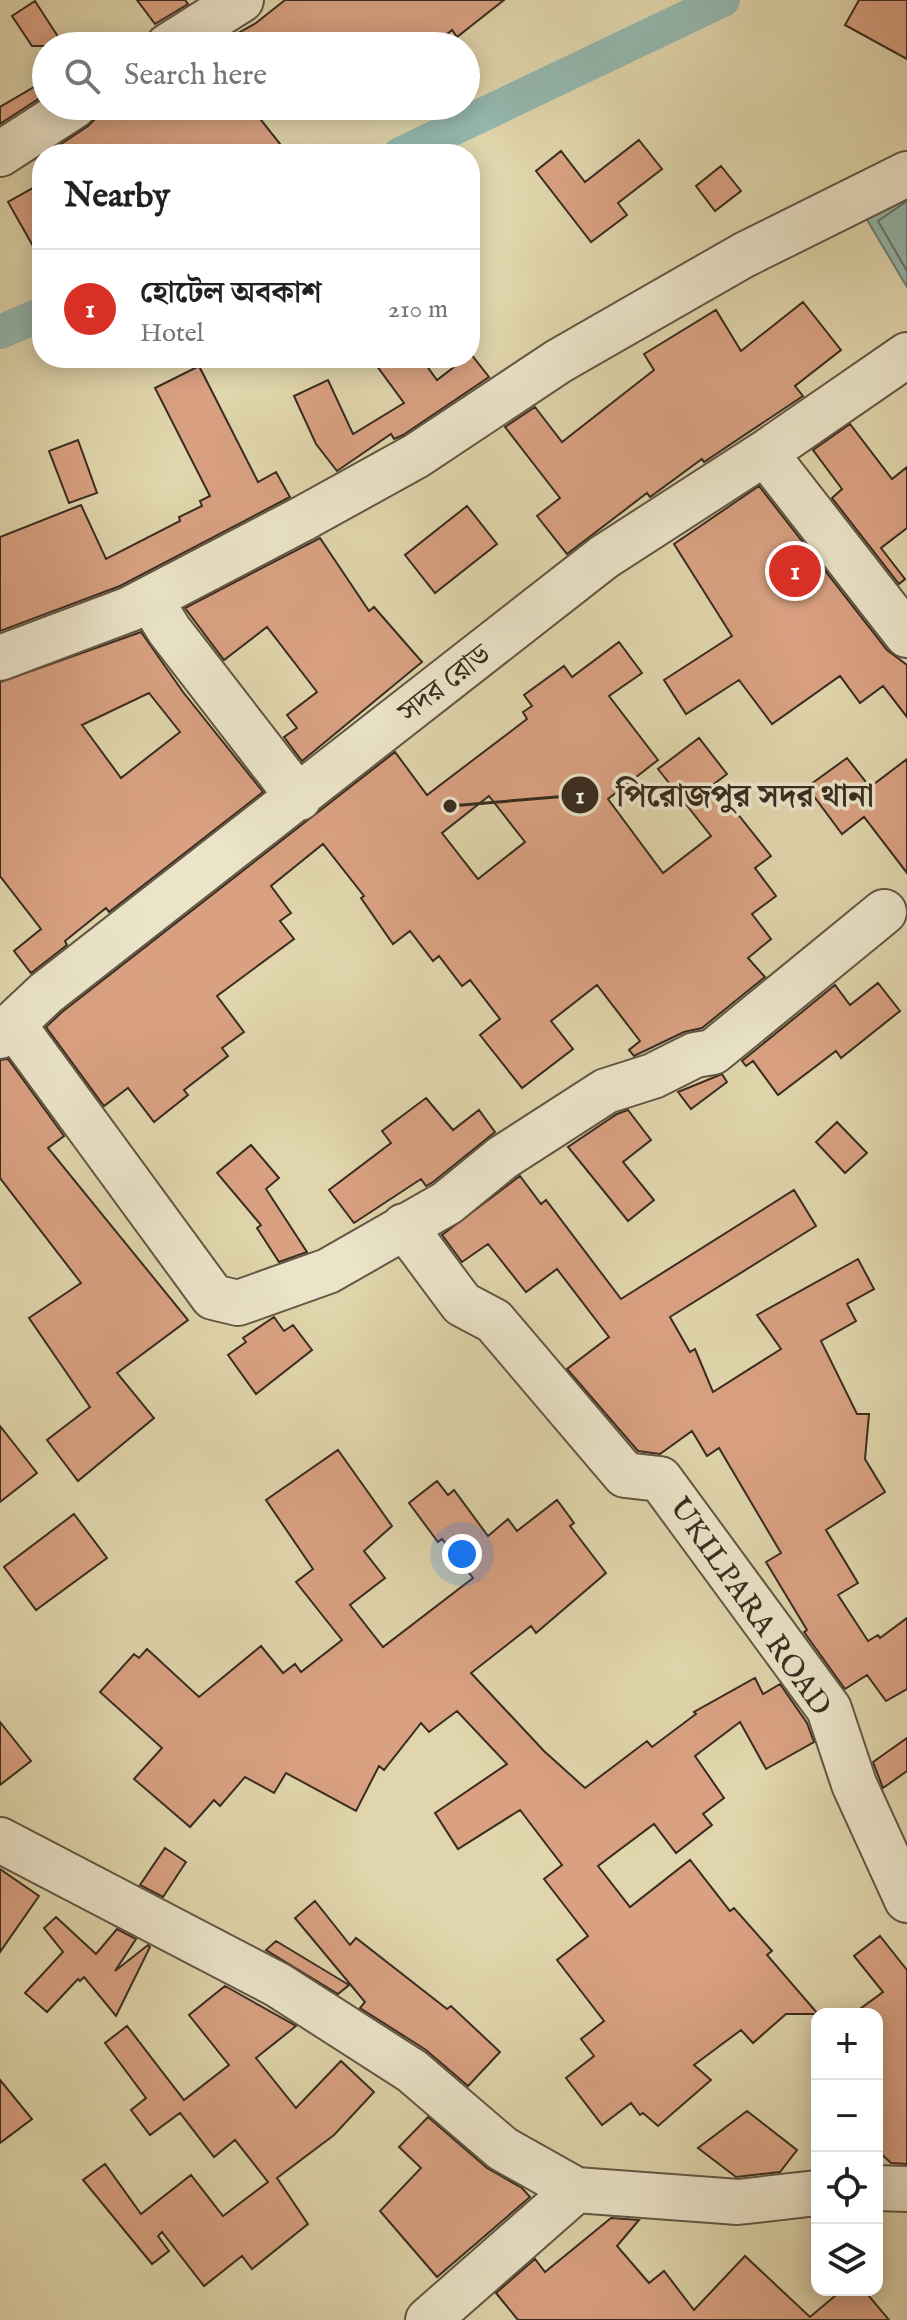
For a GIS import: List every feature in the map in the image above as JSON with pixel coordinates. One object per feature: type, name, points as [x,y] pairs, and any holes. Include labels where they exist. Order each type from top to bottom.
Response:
[{"type":"street","points":[[190,32],[241,0]]},
{"type":"street","points":[[0,154],[52,120]]},
{"type":"street","points":[[0,658],[150,599],[416,456],[559,361],[744,255],[907,174]]},
{"type":"street","name":"সদর রোড","points":[[6,1030],[46,993],[604,557],[765,453],[907,355]]},
{"type":"street","points":[[765,453],[907,635]]},
{"type":"street","points":[[150,599],[299,798]]},
{"type":"street","points":[[6,1030],[213,1297],[238,1303],[328,1271],[375,1246],[447,1203],[502,1158],[606,1091],[653,1076],[695,1055],[713,1052],[884,912]]},
{"type":"street","name":"UKILPARA ROAD","points":[[404,1226],[462,1304],[494,1321],[625,1475],[660,1479],[829,1709],[854,1784],[907,1900]]},
{"type":"street","points":[[0,1840],[278,1985],[412,2071],[503,2149],[576,2190],[738,2202],[811,2194]]},
{"type":"street","points":[[883,2188],[907,2189]]},
{"type":"street","points":[[428,2320],[576,2190]]},
{"type":"water","points":[[907,192],[907,287],[866,218]]},
{"type":"building","points":[[137,0],[185,0],[188,4],[155,24]]},
{"type":"building","points":[[285,0],[504,0],[463,32],[240,32]]},
{"type":"building","points":[[859,0],[907,0],[907,59],[845,25]]},
{"type":"building","points":[[35,1],[55,32],[32,32],[32,46],[12,16]]},
{"type":"building","points":[[32,88],[32,103],[0,124],[0,107]]},
{"type":"building","points":[[94,120],[261,120],[280,144],[61,144]]},
{"type":"building","points":[[639,140],[662,169],[618,203],[627,215],[591,242],[536,171],[561,151],[585,182]]},
{"type":"building","points":[[721,166],[741,191],[715,211],[696,186]]},
{"type":"building","points":[[32,189],[32,244],[8,202]]},
{"type":"building","points":[[803,302],[841,350],[795,386],[803,396],[704,462],[702,459],[650,497],[647,493],[567,554],[537,516],[560,498],[505,427],[535,407],[562,442],[654,370],[644,354],[716,310],[741,351]]},
{"type":"building","points":[[480,366],[489,377],[403,435],[394,439],[391,434],[337,471],[316,444],[294,396],[328,380],[353,434],[404,403],[378,368],[428,368],[437,380],[453,368],[480,368]]},
{"type":"building","points":[[200,368],[258,482],[276,472],[290,497],[120,586],[0,631],[0,537],[81,505],[106,559],[180,521],[179,517],[202,506],[200,501],[210,496],[155,388]]},
{"type":"building","points":[[850,424],[892,479],[907,467],[907,528],[881,548],[905,579],[899,584],[832,498],[842,489],[813,450]]},
{"type":"building","points":[[78,440],[97,493],[69,503],[49,451]]},
{"type":"building","points":[[759,486],[887,650],[907,665],[907,717],[883,686],[860,703],[840,676],[772,724],[739,680],[686,714],[664,680],[732,636],[674,544]]},
{"type":"building","points":[[467,506],[497,544],[435,593],[405,555]]},
{"type":"building","points":[[320,538],[369,611],[374,607],[422,662],[302,761],[284,737],[297,728],[287,715],[317,692],[267,627],[224,660],[185,608]]},
{"type":"building","points":[[141,632],[183,692],[263,792],[109,912],[106,908],[65,941],[67,945],[31,973],[14,951],[41,929],[0,876],[0,682]],"holes":[[[149,693],[180,732],[121,778],[82,725]]]},
{"type":"building","points":[[619,642],[642,673],[609,696],[658,760],[608,799],[663,873],[711,836],[658,769],[699,738],[727,774],[714,784],[771,856],[755,868],[776,896],[752,914],[771,939],[748,958],[765,977],[702,1028],[684,1032],[634,1056],[629,1050],[640,1041],[597,985],[551,1021],[573,1049],[522,1088],[480,1035],[500,1019],[470,980],[462,986],[439,956],[433,961],[410,931],[393,944],[361,898],[364,896],[323,844],[271,886],[291,913],[280,921],[294,939],[217,996],[244,1032],[222,1048],[228,1056],[184,1090],[188,1095],[154,1122],[128,1088],[104,1106],[46,1027],[62,1012],[395,752],[427,795],[527,719],[523,712],[532,706],[524,695],[564,666],[572,677]],"holes":[[[489,796],[525,842],[478,879],[442,833]]]},
{"type":"building","points":[[847,758],[870,787],[907,759],[907,873],[864,817],[842,834],[807,787]]},
{"type":"building","points":[[878,983],[900,1011],[841,1058],[836,1051],[778,1095],[753,1061],[746,1066],[742,1061],[835,985],[850,1005]]},
{"type":"building","points":[[8,1059],[64,1136],[48,1148],[188,1320],[117,1373],[154,1418],[78,1481],[47,1440],[90,1407],[29,1318],[81,1283],[0,1178],[0,1060]]},
{"type":"building","points":[[722,1074],[727,1082],[691,1109],[678,1092]]},
{"type":"building","points":[[426,1098],[453,1130],[479,1110],[495,1132],[433,1182],[426,1186],[421,1179],[354,1223],[329,1190],[391,1143],[382,1131]]},
{"type":"building","points":[[628,1110],[651,1140],[623,1162],[654,1200],[628,1221],[568,1147]]},
{"type":"building","points":[[837,1122],[867,1153],[845,1173],[816,1142]]},
{"type":"building","points":[[251,1145],[279,1178],[266,1189],[307,1252],[279,1262],[257,1228],[261,1225],[217,1173]]},
{"type":"building","points":[[520,1176],[541,1204],[546,1200],[621,1299],[794,1190],[816,1226],[670,1317],[690,1352],[695,1349],[713,1392],[781,1349],[757,1315],[858,1259],[874,1289],[847,1304],[856,1321],[821,1341],[857,1414],[869,1414],[865,1459],[885,1492],[826,1530],[858,1583],[838,1595],[868,1641],[878,1635],[880,1638],[907,1618],[907,1689],[886,1701],[867,1675],[845,1689],[804,1632],[807,1630],[766,1562],[781,1553],[719,1448],[707,1456],[692,1431],[660,1454],[638,1451],[567,1369],[609,1337],[557,1269],[526,1292],[488,1244],[462,1262],[442,1235]]},
{"type":"building","points":[[274,1317],[284,1331],[293,1325],[312,1350],[256,1394],[228,1355],[246,1342],[243,1338]]},
{"type":"building","points":[[0,1426],[37,1473],[0,1502]]},
{"type":"building","points":[[338,1450],[392,1526],[364,1551],[385,1578],[350,1605],[383,1647],[473,1578],[442,1539],[438,1542],[409,1503],[437,1481],[448,1495],[454,1490],[488,1536],[508,1519],[517,1531],[557,1500],[574,1523],[570,1526],[606,1573],[536,1633],[531,1626],[471,1673],[544,1751],[585,1788],[647,1741],[652,1747],[696,1714],[694,1712],[755,1678],[763,1694],[780,1684],[807,1723],[814,1742],[766,1769],[740,1722],[695,1756],[724,1798],[703,1814],[712,1825],[676,1853],[654,1824],[598,1866],[630,1907],[690,1860],[730,1911],[734,1908],[772,1951],[767,1955],[813,2008],[811,2014],[786,2014],[753,2043],[741,2030],[694,2065],[711,2080],[658,2126],[643,2113],[640,2115],[631,2103],[602,2125],[566,2078],[594,2056],[581,2039],[604,2021],[557,1960],[588,1936],[544,1879],[562,1865],[520,1810],[458,1849],[435,1813],[507,1764],[457,1711],[429,1732],[421,1723],[384,1770],[379,1766],[356,1811],[286,1773],[274,1793],[245,1777],[220,1806],[214,1800],[190,1827],[134,1779],[162,1748],[100,1692],[134,1654],[139,1658],[147,1649],[199,1697],[261,1646],[283,1673],[295,1664],[301,1672],[342,1640],[296,1582],[313,1569],[266,1500]]},
{"type":"building","points":[[74,1514],[107,1558],[36,1610],[4,1567]]},
{"type":"building","points":[[0,1722],[31,1761],[0,1785]]},
{"type":"building","points":[[907,1738],[907,1771],[883,1788],[873,1762]]},
{"type":"building","points":[[165,1848],[186,1862],[163,1897],[140,1885]]},
{"type":"building","points":[[0,1869],[39,1896],[0,1952]]},
{"type":"building","points":[[315,1901],[350,1945],[356,1938],[447,2009],[451,2006],[500,2052],[468,2086],[426,2050],[360,2008],[365,2002],[295,1918]]},
{"type":"building","points":[[56,1917],[96,1954],[117,1929],[136,1939],[115,1971],[148,1945],[150,1947],[116,2016],[84,1977],[80,1981],[78,1979],[47,2012],[25,1993],[63,1952],[44,1928]]},
{"type":"building","points":[[880,1936],[907,1970],[907,2164],[891,2163],[883,2156],[883,2008],[861,2008],[883,1992],[854,1956]]},
{"type":"building","points":[[276,1941],[349,1985],[338,1994],[266,1950]]},
{"type":"building","points":[[225,1986],[296,2026],[256,2058],[296,2108],[341,2061],[374,2092],[334,2135],[277,2178],[308,2224],[252,2269],[242,2256],[204,2286],[162,2232],[158,2236],[169,2251],[152,2264],[83,2180],[105,2164],[141,2214],[191,2175],[223,2216],[268,2182],[235,2140],[214,2157],[180,2113],[150,2135],[131,2110],[146,2098],[105,2043],[127,2026],[184,2100],[229,2065],[189,2015]]},
{"type":"building","points":[[0,2080],[32,2119],[0,2143]]},
{"type":"building","points":[[747,2111],[797,2150],[780,2172],[736,2177],[698,2148]]},
{"type":"building","points":[[428,2117],[487,2168],[522,2188],[530,2197],[437,2277],[380,2211],[421,2168],[399,2147]]},
{"type":"building","points":[[611,2218],[639,2220],[617,2246],[649,2283],[664,2271],[694,2310],[745,2256],[810,2317],[835,2296],[869,2296],[889,2320],[518,2320],[496,2293],[535,2259],[545,2272]]},
{"type":"waterway","points":[[480,116],[723,0]]},
{"type":"waterway","points":[[421,144],[471,120]]},
{"type":"waterway","points":[[0,332],[32,318]]},
{"type":"place","name":"হোটেল অবকাশ","points":[[795,571]]},
{"type":"place","name":"পিরোজপুর সদর থানা","points":[[450,806]]}]
